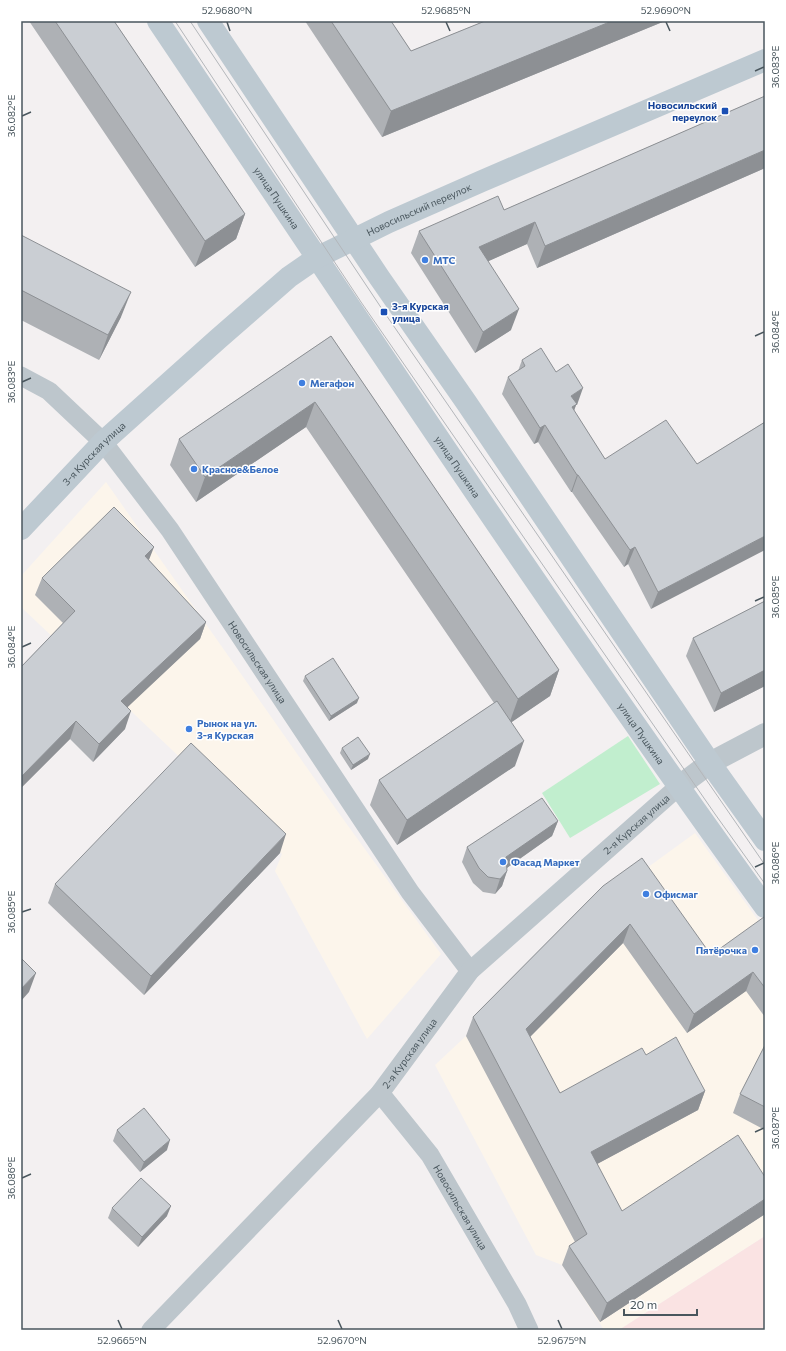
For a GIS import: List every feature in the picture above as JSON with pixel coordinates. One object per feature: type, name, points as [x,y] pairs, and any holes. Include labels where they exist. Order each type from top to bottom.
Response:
[{"type":"main road","name":"улица Пушкина","points":[[158,21],[678,787],[765,908]]},
{"type":"main road","points":[[208,21],[353,239],[466,402],[710,762],[765,840]]},
{"type":"main road","name":"Новосильский переулок","points":[[318,257],[353,239],[482,181],[765,60]]},
{"type":"main road","name":"3-я Курская улица","points":[[21,529],[103,442],[283,282],[318,257]]},
{"type":"street","name":"Новосильская улица","points":[[21,376],[49,391],[103,442],[170,530],[410,892],[470,971]]},
{"type":"street","points":[[678,787],[710,762],[765,734]]},
{"type":"street","name":"2-я Курская улица","points":[[151,1330],[380,1093],[470,971],[678,787]]},
{"type":"street","name":"Новосильская улица","points":[[380,1093],[430,1154],[517,1304],[529,1330]]},
{"type":"shaded area","points":[[106,482],[338,812],[441,954],[367,1039],[275,871],[282,854],[21,607],[21,576]]},
{"type":"shaded area","points":[[695,833],[765,930],[765,1236],[619,1330],[604,1330],[562,1265],[536,1255],[435,1065],[466,1036],[596,905]]},
{"type":"shaded area","points":[[765,1236],[765,1330],[619,1330]]},
{"type":"green space","points":[[628,736],[660,784],[570,838],[542,793]]},
{"type":"building","points":[[55,21],[114,21],[245,214],[205,241]]},
{"type":"building","points":[[331,21],[391,21],[411,51],[485,21],[612,21],[391,111]]},
{"type":"building","points":[[765,96],[765,150],[545,246],[535,222],[479,247],[519,309],[483,332],[419,231],[498,196],[504,210]]},
{"type":"building","points":[[21,235],[131,292],[108,335],[21,290]]},
{"type":"building","points":[[331,336],[559,670],[518,699],[315,402],[205,477],[179,439]]},
{"type":"building","points":[[541,348],[556,372],[568,364],[583,388],[571,396],[577,404],[572,407],[605,459],[666,420],[697,464],[765,422],[765,536],[658,592],[635,547],[630,550],[577,475],[545,425],[540,428],[508,377],[525,366],[522,360]]},
{"type":"building","points":[[114,507],[154,547],[145,556],[206,622],[121,701],[131,711],[99,744],[76,721],[21,777],[21,667],[75,611],[42,578]]},
{"type":"building","points":[[765,601],[765,670],[721,693],[693,638]]},
{"type":"building","points":[[333,658],[359,698],[331,716],[305,676]]},
{"type":"building","points":[[497,701],[524,741],[407,820],[379,780]]},
{"type":"building","points":[[358,737],[370,754],[353,765],[342,748]]},
{"type":"building","points":[[191,743],[286,834],[151,976],[55,884]]},
{"type":"building","points":[[542,798],[558,821],[506,857],[507,871],[500,879],[488,877],[479,868],[467,847]]},
{"type":"building","points":[[642,858],[711,955],[764,917],[765,988],[753,972],[694,1014],[630,924],[526,1029],[560,1093],[642,1048],[646,1055],[676,1037],[705,1091],[591,1152],[622,1211],[738,1135],[765,1177],[765,1199],[607,1303],[569,1246],[587,1234],[473,1017],[603,886]]},
{"type":"building","points":[[21,958],[36,973],[21,989]]},
{"type":"building","points":[[765,1045],[765,1107],[740,1094]]},
{"type":"building","points":[[144,1108],[170,1140],[144,1162],[117,1130]]},
{"type":"building","points":[[141,1178],[171,1206],[142,1237],[112,1208]]},
{"type":"tram line","points":[[175,21],[361,302],[765,884]]},
{"type":"tram line","points":[[190,21],[384,312],[765,865]]},
{"type":"place","name":"Новосильский переулок","points":[[725,111]]},
{"type":"place","name":"МТС","points":[[425,260]]},
{"type":"place","name":"3-я Курская улица","points":[[384,312]]},
{"type":"place","name":"Мегафон","points":[[302,383]]},
{"type":"place","name":"Красное&Белое","points":[[194,469]]},
{"type":"place","name":"Рынок на ул. 3-я Курская","points":[[189,729]]},
{"type":"place","name":"Фасад Маркет","points":[[503,862]]},
{"type":"place","name":"Офисмаг","points":[[646,894]]},
{"type":"place","name":"Пятёрочка","points":[[755,950]]}]
